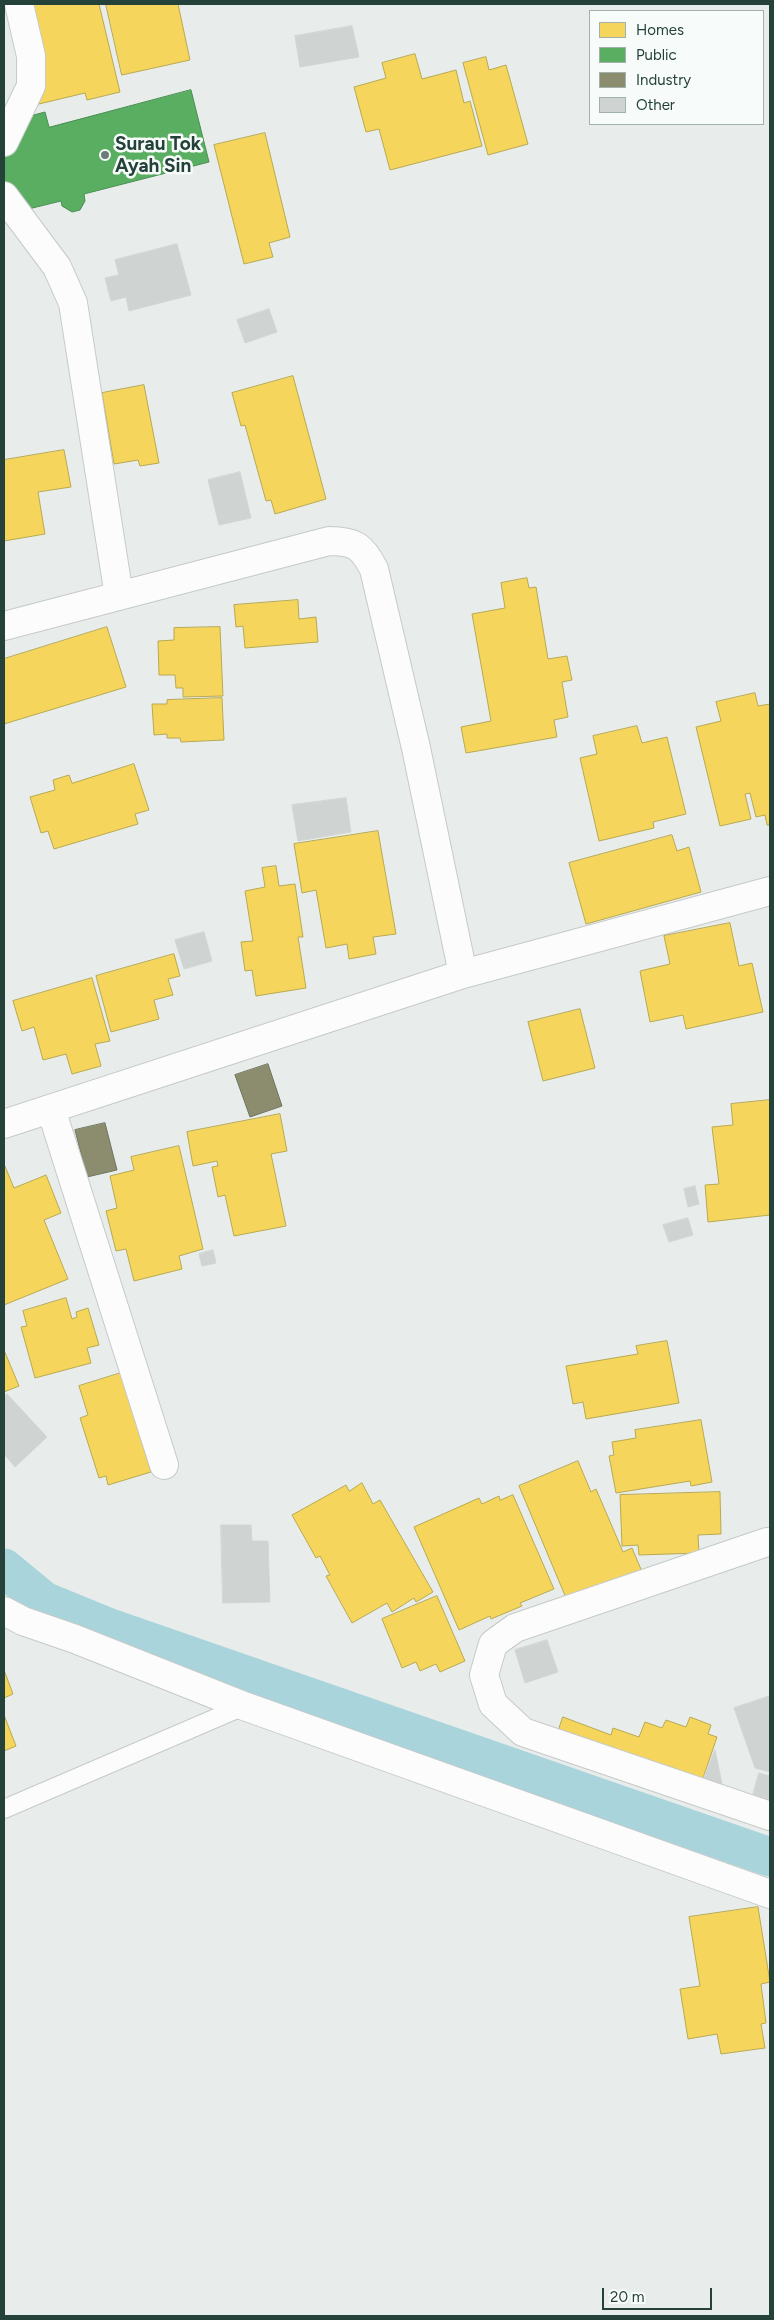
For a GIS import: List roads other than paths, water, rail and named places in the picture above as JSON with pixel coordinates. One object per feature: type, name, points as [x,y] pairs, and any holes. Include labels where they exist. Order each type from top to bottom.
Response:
[{"type":"street","points":[[4,142],[31,86],[32,56],[19,4]]},
{"type":"street","points":[[4,196],[57,267],[73,303],[119,596]]},
{"type":"street","points":[[4,626],[329,541],[348,541],[365,552],[374,569],[416,748],[463,974]]},
{"type":"street","points":[[4,1124],[463,974],[770,891]]},
{"type":"street","points":[[51,1109],[164,1465]]},
{"type":"street","points":[[768,1542],[515,1628],[493,1644],[484,1674],[493,1704],[523,1732],[770,1816]]},
{"type":"street","points":[[4,1611],[23,1621],[75,1639],[244,1706],[770,1894]]},
{"type":"lane","points":[[4,1809],[244,1706]]},
{"type":"waterway","points":[[4,1568],[44,1601],[110,1628],[770,1857]]},
{"type":"place","name":"Surau Tok Ayah Sin","points":[[105,155]]}]
